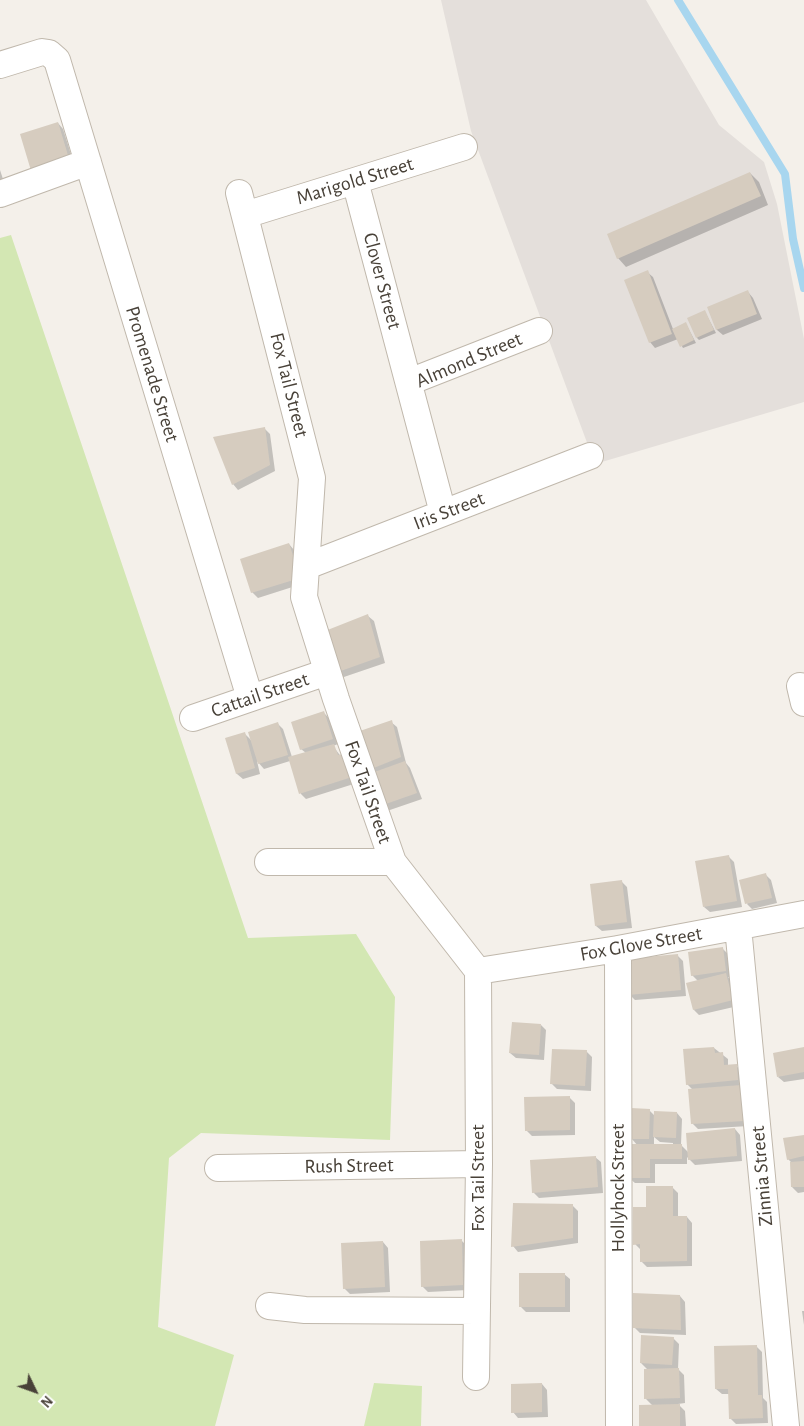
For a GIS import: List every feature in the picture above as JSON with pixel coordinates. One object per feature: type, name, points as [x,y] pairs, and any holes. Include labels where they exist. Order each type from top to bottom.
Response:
[{"type":"street","name":"Promenade Street","points":[[0,65],[37,52],[49,53],[57,60],[250,698]]},
{"type":"street","name":"Marigold Street","points":[[242,204],[355,181],[464,147]]},
{"type":"street","points":[[0,194],[88,162]]},
{"type":"street","name":"Clover Street","points":[[355,181],[409,382]]},
{"type":"street","name":"Fox Tail Street","points":[[242,204],[312,478],[304,597],[327,672],[393,862],[478,971],[479,1164],[476,1377]]},
{"type":"street","name":"Almond Street","points":[[443,513],[409,382],[539,331]]},
{"type":"street","name":"Iris Street","points":[[307,566],[590,456]]},
{"type":"street","name":"Cattail Street","points":[[192,718],[327,672]]},
{"type":"street","points":[[268,862],[393,862]]},
{"type":"street","name":"Fox Glove Street","points":[[478,971],[618,949],[804,914]]},
{"type":"street","name":"Zinnia Street","points":[[738,927],[786,1426]]},
{"type":"street","name":"Hollyhock Street","points":[[618,949],[619,1426]]},
{"type":"street","name":"Rush Street","points":[[218,1168],[479,1164]]},
{"type":"street","points":[[269,1306],[305,1310],[478,1311]]},
{"type":"shaded area","points":[[441,0],[646,0],[719,125],[764,162],[777,204],[804,339],[804,402],[595,464],[471,131]]},
{"type":"green space","points":[[11,235],[248,938],[356,934],[395,997],[390,1140],[201,1133],[169,1158],[158,1327],[234,1355],[215,1426],[0,1426],[0,238]]},
{"type":"green space","points":[[374,1383],[422,1386],[421,1426],[364,1426]]},
{"type":"building","points":[[58,122],[70,162],[32,174],[20,134]]},
{"type":"building","points":[[750,172],[761,196],[617,259],[607,234]]},
{"type":"building","points":[[648,270],[672,334],[649,343],[624,280]]},
{"type":"building","points":[[748,290],[757,314],[716,330],[707,307]]},
{"type":"building","points":[[705,310],[714,330],[696,338],[687,318]]},
{"type":"building","points":[[686,322],[694,340],[680,347],[672,329]]},
{"type":"building","points":[[265,427],[270,465],[232,485],[213,437]]},
{"type":"building","points":[[289,543],[300,578],[251,593],[240,559]]},
{"type":"building","points":[[368,614],[380,657],[335,673],[325,631]]},
{"type":"building","points":[[324,711],[333,739],[300,750],[291,722]]},
{"type":"building","points":[[392,720],[401,757],[366,771],[354,733]]},
{"type":"building","points":[[278,722],[288,755],[258,764],[248,732]]},
{"type":"building","points":[[245,732],[255,768],[236,774],[225,738]]},
{"type":"building","points":[[334,744],[338,755],[348,753],[355,776],[299,794],[288,757]]},
{"type":"building","points":[[405,761],[417,793],[380,806],[369,774]]},
{"type":"building","points":[[729,855],[737,901],[703,907],[695,861]]},
{"type":"building","points":[[766,873],[772,898],[745,904],[739,880]]},
{"type":"building","points":[[622,880],[627,922],[595,926],[590,884]]},
{"type":"building","points":[[723,947],[726,971],[691,976],[688,952]]},
{"type":"building","points":[[678,954],[681,990],[628,995],[625,959]]},
{"type":"building","points":[[726,973],[733,1000],[693,1010],[686,983]]},
{"type":"building","points":[[512,1022],[541,1024],[539,1055],[509,1053]]},
{"type":"building","points":[[714,1047],[715,1053],[723,1052],[724,1065],[737,1064],[738,1080],[686,1085],[683,1049]]},
{"type":"building","points":[[804,1047],[804,1072],[777,1077],[773,1053]]},
{"type":"building","points":[[552,1049],[587,1050],[585,1086],[550,1084]]},
{"type":"building","points":[[742,1085],[744,1121],[691,1124],[688,1089]]},
{"type":"building","points":[[570,1096],[570,1130],[525,1131],[524,1097]]},
{"type":"building","points":[[631,1108],[650,1109],[649,1139],[630,1139]]},
{"type":"building","points":[[654,1111],[677,1112],[676,1138],[653,1137]]},
{"type":"building","points":[[735,1128],[737,1156],[688,1160],[686,1133]]},
{"type":"building","points":[[804,1135],[804,1156],[787,1160],[783,1138]]},
{"type":"building","points":[[628,1144],[682,1144],[682,1159],[650,1159],[650,1178],[628,1178]]},
{"type":"building","points":[[596,1156],[598,1187],[532,1193],[530,1160]]},
{"type":"building","points":[[804,1161],[804,1187],[791,1187],[790,1162]]},
{"type":"building","points":[[646,1186],[673,1186],[673,1216],[687,1216],[687,1261],[640,1262],[640,1244],[633,1245],[633,1207],[646,1207]]},
{"type":"building","points":[[513,1203],[573,1204],[573,1238],[511,1247]]},
{"type":"building","points":[[462,1239],[463,1285],[421,1287],[420,1241]]},
{"type":"building","points":[[383,1241],[385,1287],[343,1289],[341,1243]]},
{"type":"building","points":[[519,1273],[565,1273],[565,1307],[519,1307]]},
{"type":"building","points":[[633,1293],[680,1295],[681,1330],[633,1328]]},
{"type":"building","points":[[641,1335],[674,1337],[672,1365],[640,1363]]},
{"type":"building","points":[[757,1345],[758,1395],[762,1395],[763,1418],[729,1419],[728,1389],[715,1389],[714,1346]]},
{"type":"building","points":[[679,1368],[680,1398],[644,1399],[644,1369]]},
{"type":"building","points":[[542,1383],[542,1412],[511,1413],[511,1384]]},
{"type":"building","points":[[680,1404],[680,1426],[639,1426],[639,1405]]},
{"type":"waterway","points":[[678,0],[785,174],[793,239],[804,288]]}]
